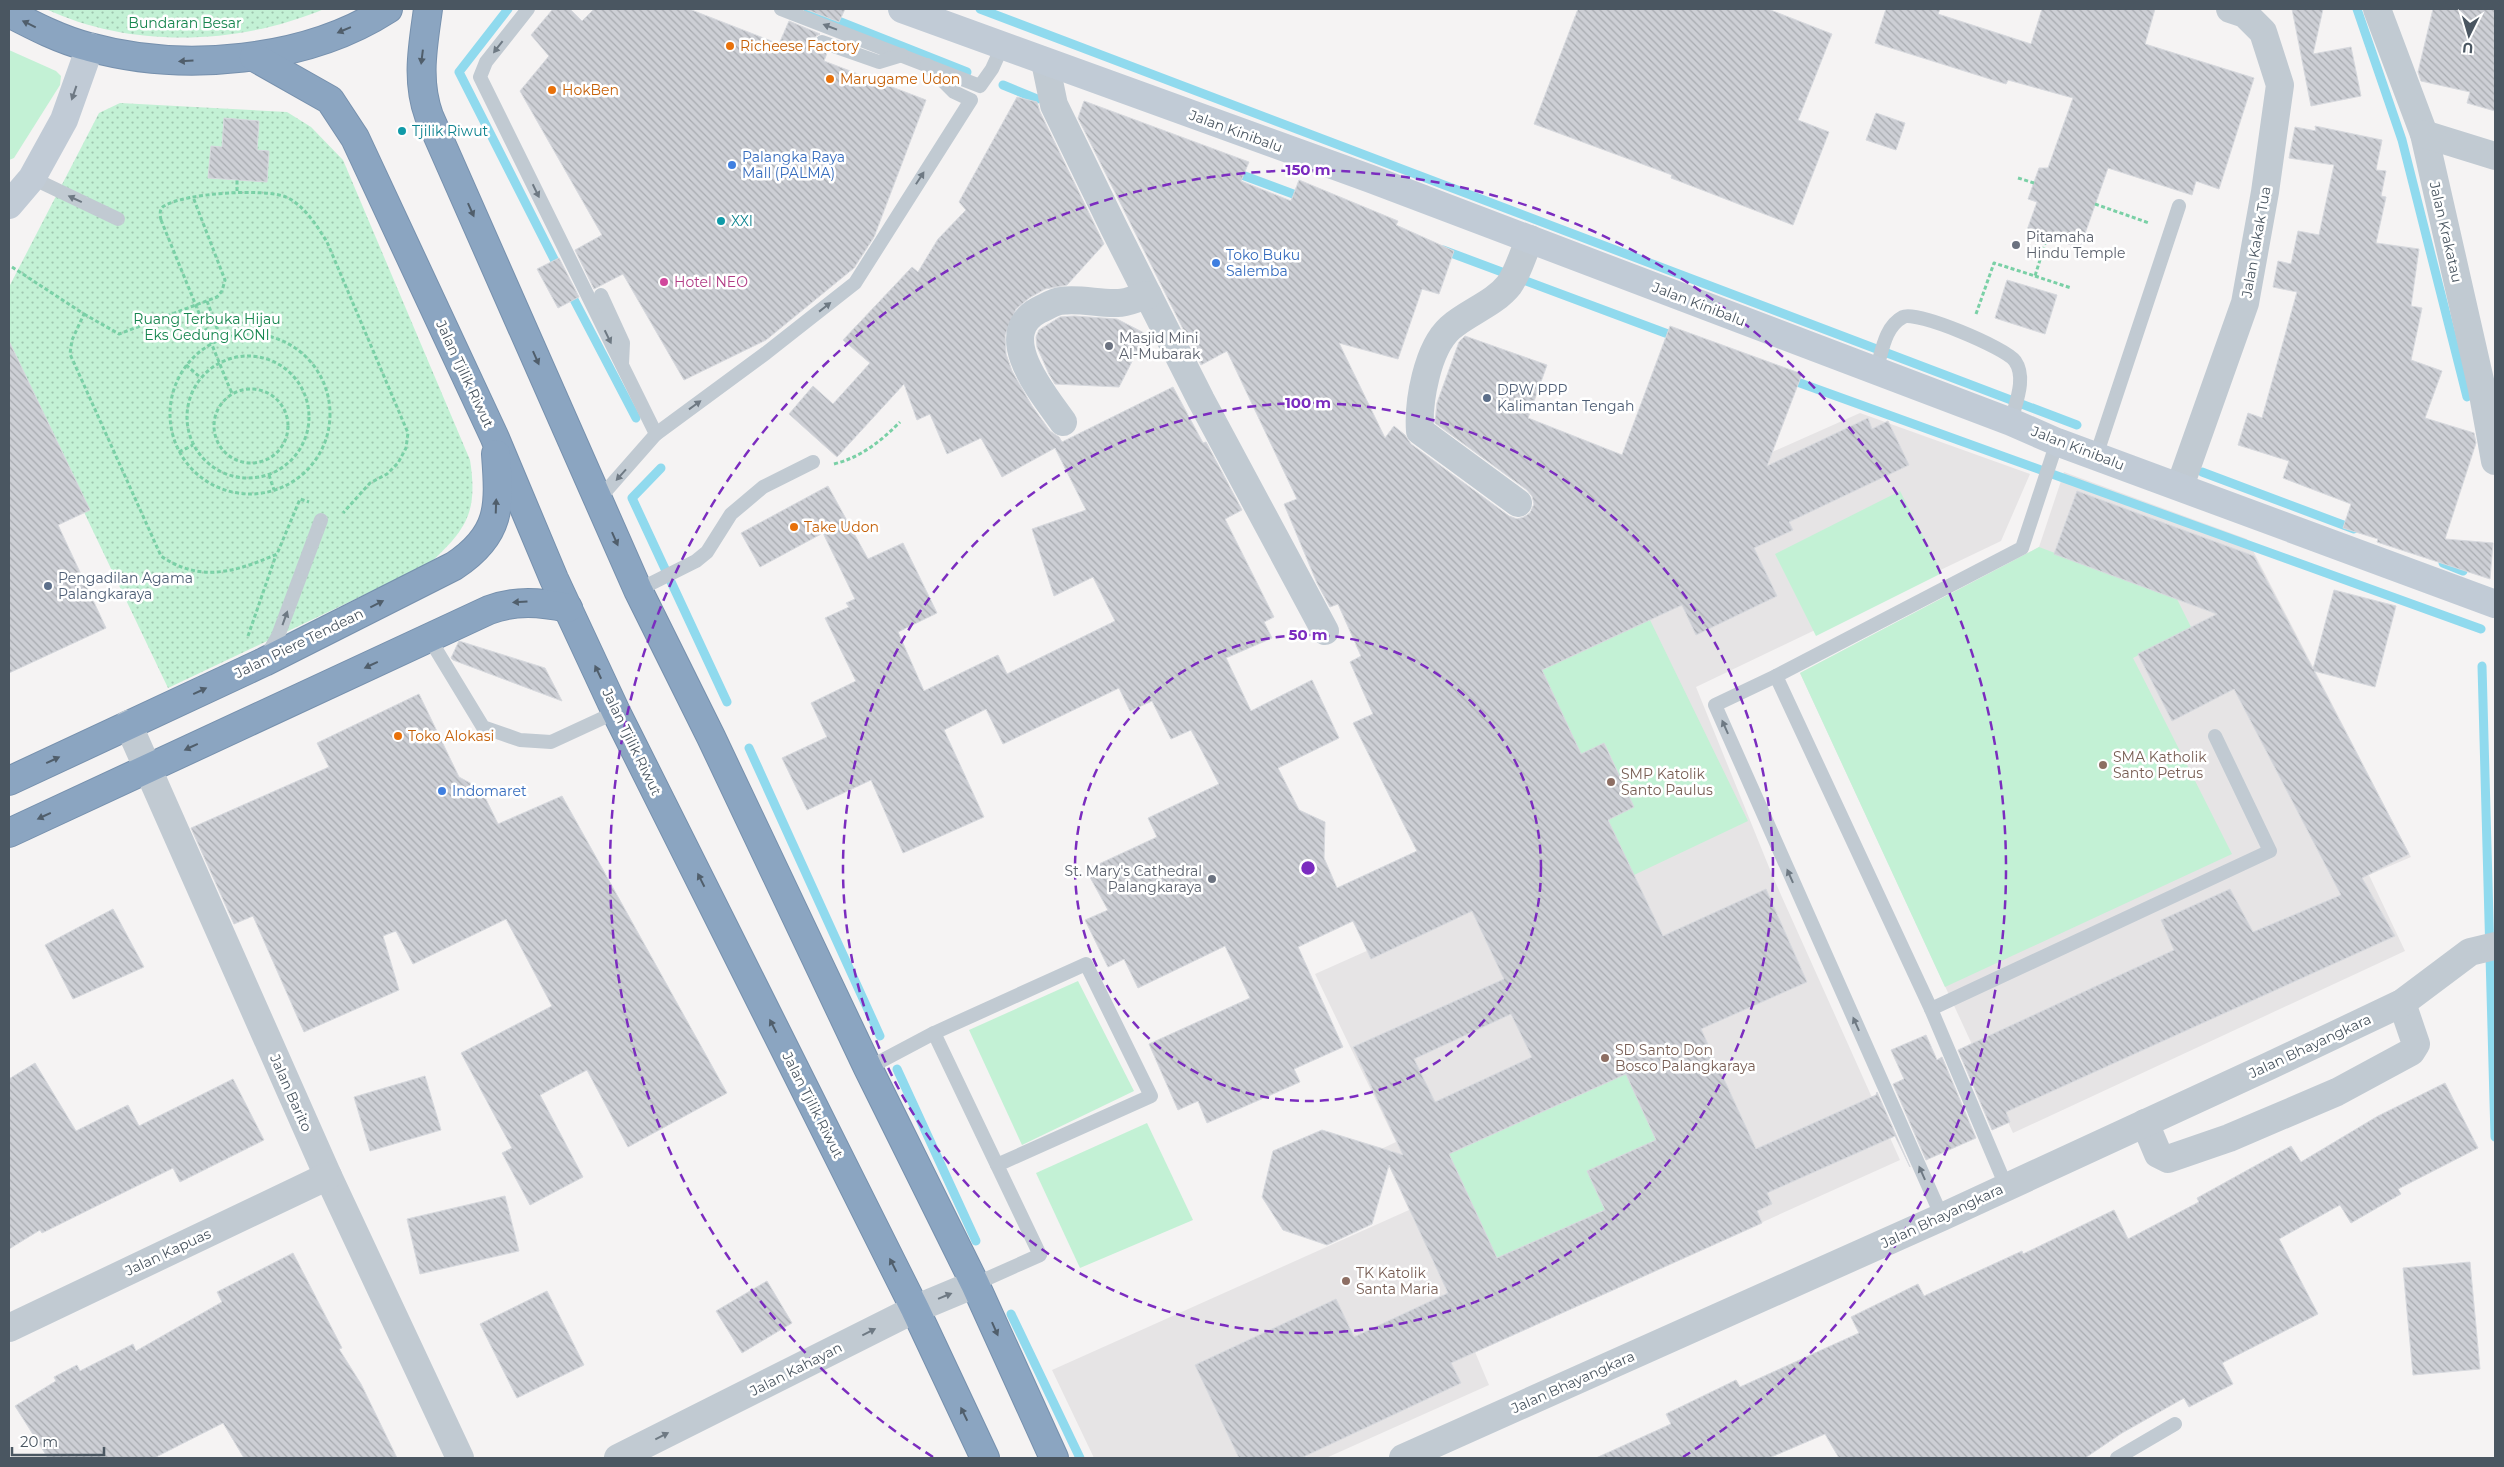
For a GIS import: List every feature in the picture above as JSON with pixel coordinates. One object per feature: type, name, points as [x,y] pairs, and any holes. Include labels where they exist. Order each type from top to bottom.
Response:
[{"type":"highway","points":[[9,13],[31,25],[90,48],[171,61],[254,57],[317,42],[377,16],[388,9]]},
{"type":"highway","points":[[428,9],[420,70],[423,99],[638,590],[711,737],[868,1068],[975,1284],[1054,1458]]},
{"type":"highway","name":"Jalan Tjilik Riwut","points":[[254,57],[330,100],[355,138],[494,436],[568,608],[616,712],[914,1309],[985,1458]]},
{"type":"highway","name":"Jalan Piere Tendean","points":[[9,781],[264,662],[454,566],[474,553],[496,520],[498,475],[494,436]]},
{"type":"highway","points":[[9,833],[146,768],[505,604],[524,601],[568,608]]},
{"type":"street","name":"Jalan Kinibalu","points":[[902,9],[1002,47],[1371,179],[2011,422],[2057,442],[2495,604]]},
{"type":"street","name":"Jalan Kakak Tua","points":[[2180,486],[2245,303],[2265,192],[2280,85],[2263,32],[2245,14],[2230,9]]},
{"type":"street","name":"Jalan Krakatau","points":[[2377,9],[2424,134],[2482,390],[2495,461]]},
{"type":"street","points":[[9,205],[32,178],[64,120],[90,48]]},
{"type":"street","points":[[1045,62],[1054,105],[1201,400],[1326,631]]},
{"type":"street","points":[[2424,134],[2495,156]]},
{"type":"street","points":[[1518,503],[1420,431],[1418,412],[1424,384],[1436,348],[1450,328],[1494,298],[1509,284],[1530,240]]},
{"type":"street","points":[[1063,422],[1032,379],[1022,357],[1020,338],[1031,315],[1058,301],[1083,300],[1118,303],[1148,295]]},
{"type":"street","name":"Jalan Barito","points":[[128,724],[328,1176],[460,1458]]},
{"type":"street","name":"Jalan Bhayangkara","points":[[1402,1458],[1942,1217],[2402,1003],[2483,949]]},
{"type":"street","points":[[2145,1123],[2158,1154],[2168,1159],[2229,1138],[2337,1092],[2411,1052],[2416,1044],[2402,1003]]},
{"type":"street","name":"Jalan Kapuas","points":[[9,1328],[328,1176]]},
{"type":"street","name":"Jalan Kahayan","points":[[618,1458],[914,1309],[975,1284]]},
{"type":"lane","points":[[528,9],[486,62],[480,77],[656,434]]},
{"type":"lane","points":[[781,9],[980,86],[992,69],[1002,47]]},
{"type":"lane","points":[[822,42],[879,62],[902,56]]},
{"type":"lane","points":[[598,500],[656,434],[766,353],[855,283],[971,100],[954,92],[927,65]]},
{"type":"lane","points":[[32,178],[118,219]]},
{"type":"lane","points":[[2096,456],[2179,206]]},
{"type":"lane","points":[[601,294],[623,343],[622,365]]},
{"type":"lane","points":[[1876,371],[1892,325],[1904,316],[1920,317],[2001,349],[2015,361],[2019,371],[2020,388],[2011,422]]},
{"type":"lane","points":[[1942,1217],[1715,705],[1776,676],[2022,548],[2057,442]]},
{"type":"lane","points":[[638,590],[696,561],[707,552],[730,514],[763,487],[814,462]]},
{"type":"lane","points":[[264,662],[278,636],[321,520]]},
{"type":"lane","points":[[429,638],[483,727],[520,740],[551,742],[616,712]]},
{"type":"lane","points":[[1776,676],[1931,1009],[2006,1186]]},
{"type":"lane","points":[[1931,1009],[2270,851],[2215,736]]},
{"type":"lane","points":[[868,1068],[934,1033],[1086,964],[1151,1096],[997,1165]]},
{"type":"lane","points":[[934,1033],[1040,1255],[975,1284]]},
{"type":"lane","points":[[2117,1458],[2176,1424]]},
{"type":"path","points":[[2018,178],[2034,183]]},
{"type":"path","points":[[237,180],[237,192]]},
{"type":"path","points":[[232,394],[161,220],[161,210],[164,206],[193,197],[237,192],[286,197],[312,218],[327,242],[408,433],[406,448],[398,463],[387,474],[370,484],[341,516]]},
{"type":"path","points":[[12,267],[84,314],[119,334],[207,301],[217,297],[222,291],[225,280],[193,197]]},
{"type":"path","points":[[2095,204],[2171,230]]},
{"type":"path","points":[[2035,276],[2047,237]]},
{"type":"path","points":[[1969,336],[1994,263],[2071,288]]},
{"type":"path","points":[[207,301],[221,339]]},
{"type":"path","points":[[84,314],[72,340],[70,354],[161,556],[194,572],[243,569],[277,554]]},
{"type":"path","points":[[258,334],[275,338],[292,346],[307,357],[318,372],[326,388],[330,407],[330,425],[325,443],[316,459],[304,473],[290,483],[274,490],[256,494],[222,489],[206,482],[192,470],[179,452],[170,424],[173,390],[186,365],[204,348],[221,339],[239,335],[258,334]]},
{"type":"path","points":[[256,356],[281,366],[292,374],[304,390],[310,410],[309,430],[302,449],[289,464],[268,475],[253,479],[235,477],[218,471],[204,460],[193,445],[187,428],[186,411],[191,393],[201,378],[216,365],[235,357],[256,356]]},
{"type":"path","points":[[186,365],[201,378]]},
{"type":"path","points":[[245,389],[260,390],[272,395],[282,406],[288,418],[288,433],[283,446],[271,458],[255,464],[238,462],[223,452],[215,438],[213,421],[220,405],[232,394],[245,389]]},
{"type":"path","points":[[814,462],[832,464],[852,460],[869,449],[900,422]]},
{"type":"path","points":[[179,452],[193,445]]},
{"type":"path","points":[[268,475],[274,490]]},
{"type":"path","points":[[247,640],[277,554],[300,498],[316,506]]},
{"type":"shaded area","points":[[1860,413],[2030,474],[2001,541],[1696,687],[1773,877],[1900,1160],[1475,1352],[1489,1385],[1326,1458],[1094,1458],[1052,1370],[1409,1210],[1381,1149],[1396,1142],[1315,974],[1533,877],[1408,614]]},
{"type":"shaded area","name":"SMA Katholik Santo Petrus","points":[[2064,472],[2247,539],[2411,857],[2369,875],[2405,951],[2013,1133],[1800,673],[2039,547]]},
{"type":"green space","name":"Bundaran Besar","points":[[46,9],[324,9],[291,21],[257,30],[185,38],[113,31],[79,22]]},
{"type":"green space","points":[[9,50],[56,71],[61,76],[60,85],[14,158],[9,160]]},
{"type":"green space","name":"Ruang Terbuka Hijau Eks Gedung KONI","points":[[120,103],[287,112],[311,127],[343,160],[470,460],[472,478],[471,507],[467,518],[453,540],[429,564],[168,688],[9,355],[9,287],[99,113]]},
{"type":"green space","points":[[1900,491],[1942,573],[1816,636],[1775,554]]},
{"type":"green space","points":[[2039,547],[2177,599],[2191,627],[2133,658],[2232,854],[1945,987],[1800,673]]},
{"type":"green space","points":[[1650,620],[1748,821],[1634,875],[1608,820],[1634,807],[1605,744],[1581,754],[1542,670]]},
{"type":"green space","points":[[1078,981],[1134,1091],[1022,1145],[969,1030]]},
{"type":"green space","points":[[1626,1074],[1656,1140],[1605,1210],[1497,1258],[1449,1154]]},
{"type":"green space","points":[[1147,1123],[1193,1220],[1080,1268],[1036,1173]]},
{"type":"building","name":"Palangka Raya Mall (PALMA)","points":[[553,9],[570,9],[582,21],[594,9],[689,9],[779,44],[789,21],[820,34],[816,36],[813,43],[816,48],[827,53],[824,61],[926,100],[874,237],[854,268],[766,340],[684,380],[623,274],[594,289],[575,250],[602,235],[520,91],[549,56],[531,35]]},
{"type":"building","points":[[805,9],[845,9],[839,22]]},
{"type":"building","points":[[1578,9],[1768,9],[1832,34],[1798,120],[1829,132],[1793,225],[1671,178],[1672,175],[1534,124]]},
{"type":"building","points":[[1886,9],[1940,9],[1938,14],[2031,44],[2042,9],[2155,9],[2145,44],[2254,78],[2219,189],[2196,181],[2192,195],[2108,168],[2080,248],[2027,230],[2037,202],[2028,199],[2039,168],[2048,168],[2073,98],[2008,80],[2006,84],[1875,43]]},
{"type":"building","points":[[2292,9],[2323,9],[2313,54],[2351,47],[2361,96],[2311,106]]},
{"type":"building","points":[[2433,9],[2495,9],[2495,111],[2467,103],[2470,92],[2421,81],[2418,72]]},
{"type":"building","points":[[1017,97],[1037,102],[1040,112],[1104,244],[1067,285],[1045,289],[1029,298],[1016,309],[1005,335],[1006,354],[1012,371],[1032,406],[1050,431],[1059,437],[1062,442],[1173,387],[1203,443],[1206,442],[1242,510],[1225,519],[1274,617],[1264,622],[1272,638],[1226,658],[1251,711],[1312,680],[1339,738],[1278,768],[1299,810],[1325,822],[1324,858],[1337,888],[1417,851],[1353,723],[1373,714],[1350,662],[1361,656],[1338,604],[1330,607],[1317,583],[1284,504],[1297,499],[1227,351],[1201,365],[1078,118],[1084,101],[1249,162],[1241,181],[1291,201],[1299,180],[1398,221],[1396,225],[1454,251],[1439,294],[1422,289],[1398,359],[1339,343],[1385,438],[1394,426],[1405,435],[1411,444],[1509,516],[1517,519],[1530,513],[1534,504],[1532,496],[1527,490],[1435,423],[1437,403],[1459,342],[1465,336],[1547,365],[1528,418],[1622,455],[1670,326],[1802,374],[1767,466],[1868,418],[1872,429],[1888,421],[1909,465],[1789,522],[1793,530],[1754,548],[1777,596],[1696,635],[1682,605],[1542,670],[1581,754],[1604,743],[1634,807],[1608,820],[1663,936],[1766,889],[1807,982],[1701,1029],[1756,1149],[1876,1095],[1877,1092],[1910,1167],[1895,1136],[1767,1193],[1772,1204],[1757,1211],[1762,1223],[1451,1363],[1461,1383],[1301,1458],[1239,1458],[1195,1365],[1336,1299],[1354,1337],[1448,1293],[1389,1165],[1372,1224],[1327,1245],[1283,1230],[1262,1197],[1273,1151],[1322,1130],[1403,1155],[1353,1047],[1504,979],[1472,911],[1371,959],[1353,921],[1298,947],[1343,1047],[1294,1069],[1300,1082],[1207,1123],[1198,1101],[1178,1110],[1149,1044],[1250,998],[1225,946],[1138,988],[1124,959],[1108,967],[1085,920],[1108,910],[1086,870],[1157,837],[1148,818],[1219,784],[1191,730],[1171,739],[1152,701],[1130,711],[1119,688],[1003,744],[986,709],[944,730],[984,817],[903,853],[871,780],[807,810],[782,758],[827,737],[811,703],[856,681],[825,618],[849,607],[846,603],[855,599],[823,533],[760,567],[741,533],[828,486],[868,559],[903,543],[937,613],[898,632],[924,691],[998,655],[1007,674],[1115,621],[1093,577],[1054,596],[1032,529],[1086,510],[1055,448],[1002,477],[981,438],[947,454],[930,414],[917,420],[904,384],[837,457],[789,414],[813,386],[833,404],[870,363],[843,340],[912,267],[918,272],[938,239],[966,210],[959,202]],"holes":[[[1511,1014],[1532,1057],[1435,1102],[1414,1059]],[[1626,1074],[1656,1140],[1587,1171],[1605,1210],[1497,1258],[1449,1154]]]},
{"type":"building","points":[[1876,113],[1905,123],[1896,150],[1866,140]]},
{"type":"building","points":[[224,118],[259,121],[257,150],[269,151],[267,182],[208,178],[211,146],[222,147]]},
{"type":"building","points":[[2315,126],[2382,140],[2376,170],[2386,171],[2381,196],[2386,197],[2376,243],[2419,249],[2411,306],[2422,308],[2411,360],[2442,371],[2425,418],[2474,433],[2476,443],[2445,539],[2493,543],[2490,579],[2377,542],[2378,539],[2343,528],[2351,504],[2283,478],[2289,461],[2238,445],[2248,413],[2262,418],[2297,292],[2273,287],[2278,261],[2291,264],[2298,231],[2319,235],[2334,165],[2289,158],[2295,127],[2316,131]]},
{"type":"building","points":[[559,258],[579,297],[558,308],[537,269]]},
{"type":"building","points":[[2007,280],[2057,295],[2045,334],[1995,318]]},
{"type":"building","points":[[1060,317],[1117,319],[1146,334],[1119,387],[1055,384],[1037,347],[1036,337],[1039,330]]},
{"type":"building","points":[[9,341],[90,510],[58,525],[106,628],[9,673]]},
{"type":"building","points":[[2077,491],[2254,556],[2313,669],[2334,590],[2396,606],[2375,687],[2314,671],[2409,854],[2362,878],[2395,936],[2006,1112],[2010,1122],[1992,1130],[1958,1050],[2174,950],[2161,920],[2230,889],[2253,932],[2341,895],[2234,689],[2172,721],[2138,654],[2217,614],[2054,554]]},
{"type":"building","points":[[459,641],[545,668],[562,701],[453,660],[451,658]]},
{"type":"building","points":[[419,694],[459,777],[481,789],[498,824],[562,796],[727,1093],[628,1147],[587,1070],[540,1095],[583,1177],[530,1205],[502,1153],[512,1148],[461,1053],[552,1006],[506,919],[413,964],[396,931],[383,936],[399,990],[304,1032],[253,916],[234,924],[191,828],[329,767],[317,743]]},
{"type":"building","points":[[113,909],[144,967],[73,999],[45,945]]},
{"type":"building","points":[[1926,1035],[1937,1060],[1942,1057],[1976,1138],[1926,1160],[1893,1084],[1904,1079],[1891,1050]]},
{"type":"building","points":[[35,1063],[76,1131],[128,1105],[139,1126],[233,1079],[264,1140],[180,1182],[173,1168],[42,1233],[40,1230],[9,1249],[9,1079]]},
{"type":"building","points":[[425,1076],[441,1130],[370,1151],[354,1097]]},
{"type":"building","points":[[2445,1083],[2478,1148],[2398,1189],[2401,1194],[2351,1223],[2340,1205],[2279,1239],[2318,1314],[2222,1363],[2233,1384],[2189,1407],[2184,1398],[2122,1433],[2085,1458],[1839,1458],[1825,1434],[1769,1458],[1596,1458],[1671,1424],[1666,1414],[1736,1380],[1740,1387],[1859,1333],[1851,1317],[1918,1284],[1924,1296],[2022,1251],[2023,1254],[2114,1210],[2128,1239],[2199,1202],[2197,1198],[2291,1146],[2301,1162],[2378,1116]]},
{"type":"building","points":[[505,1196],[519,1251],[420,1274],[407,1219]]},
{"type":"building","points":[[293,1253],[342,1348],[339,1349],[361,1384],[397,1458],[244,1458],[223,1423],[154,1458],[48,1458],[15,1406],[56,1381],[54,1377],[77,1365],[80,1371],[133,1344],[136,1351],[222,1302],[217,1292]]},
{"type":"building","points":[[2470,1262],[2480,1369],[2413,1375],[2403,1268]]},
{"type":"building","points":[[767,1281],[792,1323],[742,1353],[716,1311]]},
{"type":"building","points":[[547,1291],[584,1365],[517,1398],[480,1324]]},
{"type":"waterway","points":[[508,9],[459,72],[559,269]]},
{"type":"waterway","points":[[808,9],[967,72]]},
{"type":"waterway","points":[[980,9],[2077,425]]},
{"type":"waterway","points":[[2357,9],[2402,140],[2467,397]]},
{"type":"waterway","points":[[1003,85],[1037,99]]},
{"type":"waterway","points":[[1234,172],[1304,198]]},
{"type":"waterway","points":[[1443,250],[1676,337]]},
{"type":"waterway","points":[[569,290],[636,418]]},
{"type":"waterway","points":[[1789,379],[2481,629]]},
{"type":"waterway","points":[[661,468],[632,498],[727,702]]},
{"type":"waterway","points":[[2202,472],[2354,529]]},
{"type":"waterway","points":[[2443,563],[2463,571]]},
{"type":"waterway","points":[[2482,666],[2495,1137]]},
{"type":"waterway","points":[[749,748],[880,1036]]},
{"type":"waterway","points":[[897,1069],[976,1241]]},
{"type":"waterway","points":[[1011,1314],[1080,1458]]},
{"type":"place","name":"Richeese Factory","points":[[730,46]]},
{"type":"place","name":"Marugame Udon","points":[[830,79]]},
{"type":"place","name":"HokBen","points":[[552,90]]},
{"type":"place","name":"Tjilik Riwut","points":[[402,131]]},
{"type":"place","name":"Palangka Raya Mall (PALMA)","points":[[732,165]]},
{"type":"place","name":"XXI","points":[[721,221]]},
{"type":"place","name":"Pitamaha Hindu Temple","points":[[2016,245]]},
{"type":"place","name":"Toko Buku Salemba","points":[[1216,263]]},
{"type":"place","name":"Hotel NEO","points":[[664,282]]},
{"type":"place","name":"Masjid Mini Al-Mubarak","points":[[1109,346]]},
{"type":"place","name":"DPW PPP Kalimantan Tengah","points":[[1487,398]]},
{"type":"place","name":"Take Udon","points":[[794,527]]},
{"type":"place","name":"Pengadilan Agama Palangkaraya","points":[[48,586]]},
{"type":"place","name":"Toko Alokasi","points":[[398,736]]},
{"type":"place","name":"SMA Katholik Santo Petrus","points":[[2103,765]]},
{"type":"place","name":"SMP Katolik Santo Paulus","points":[[1611,782]]},
{"type":"place","name":"Indomaret","points":[[442,791]]},
{"type":"place","name":"St. Mary's Cathedral Palangkaraya","points":[[1212,879]]},
{"type":"place","name":"SD Santo Don Bosco Palangkaraya","points":[[1605,1058]]},
{"type":"place","name":"TK Katolik Santa Maria","points":[[1346,1281]]}]
